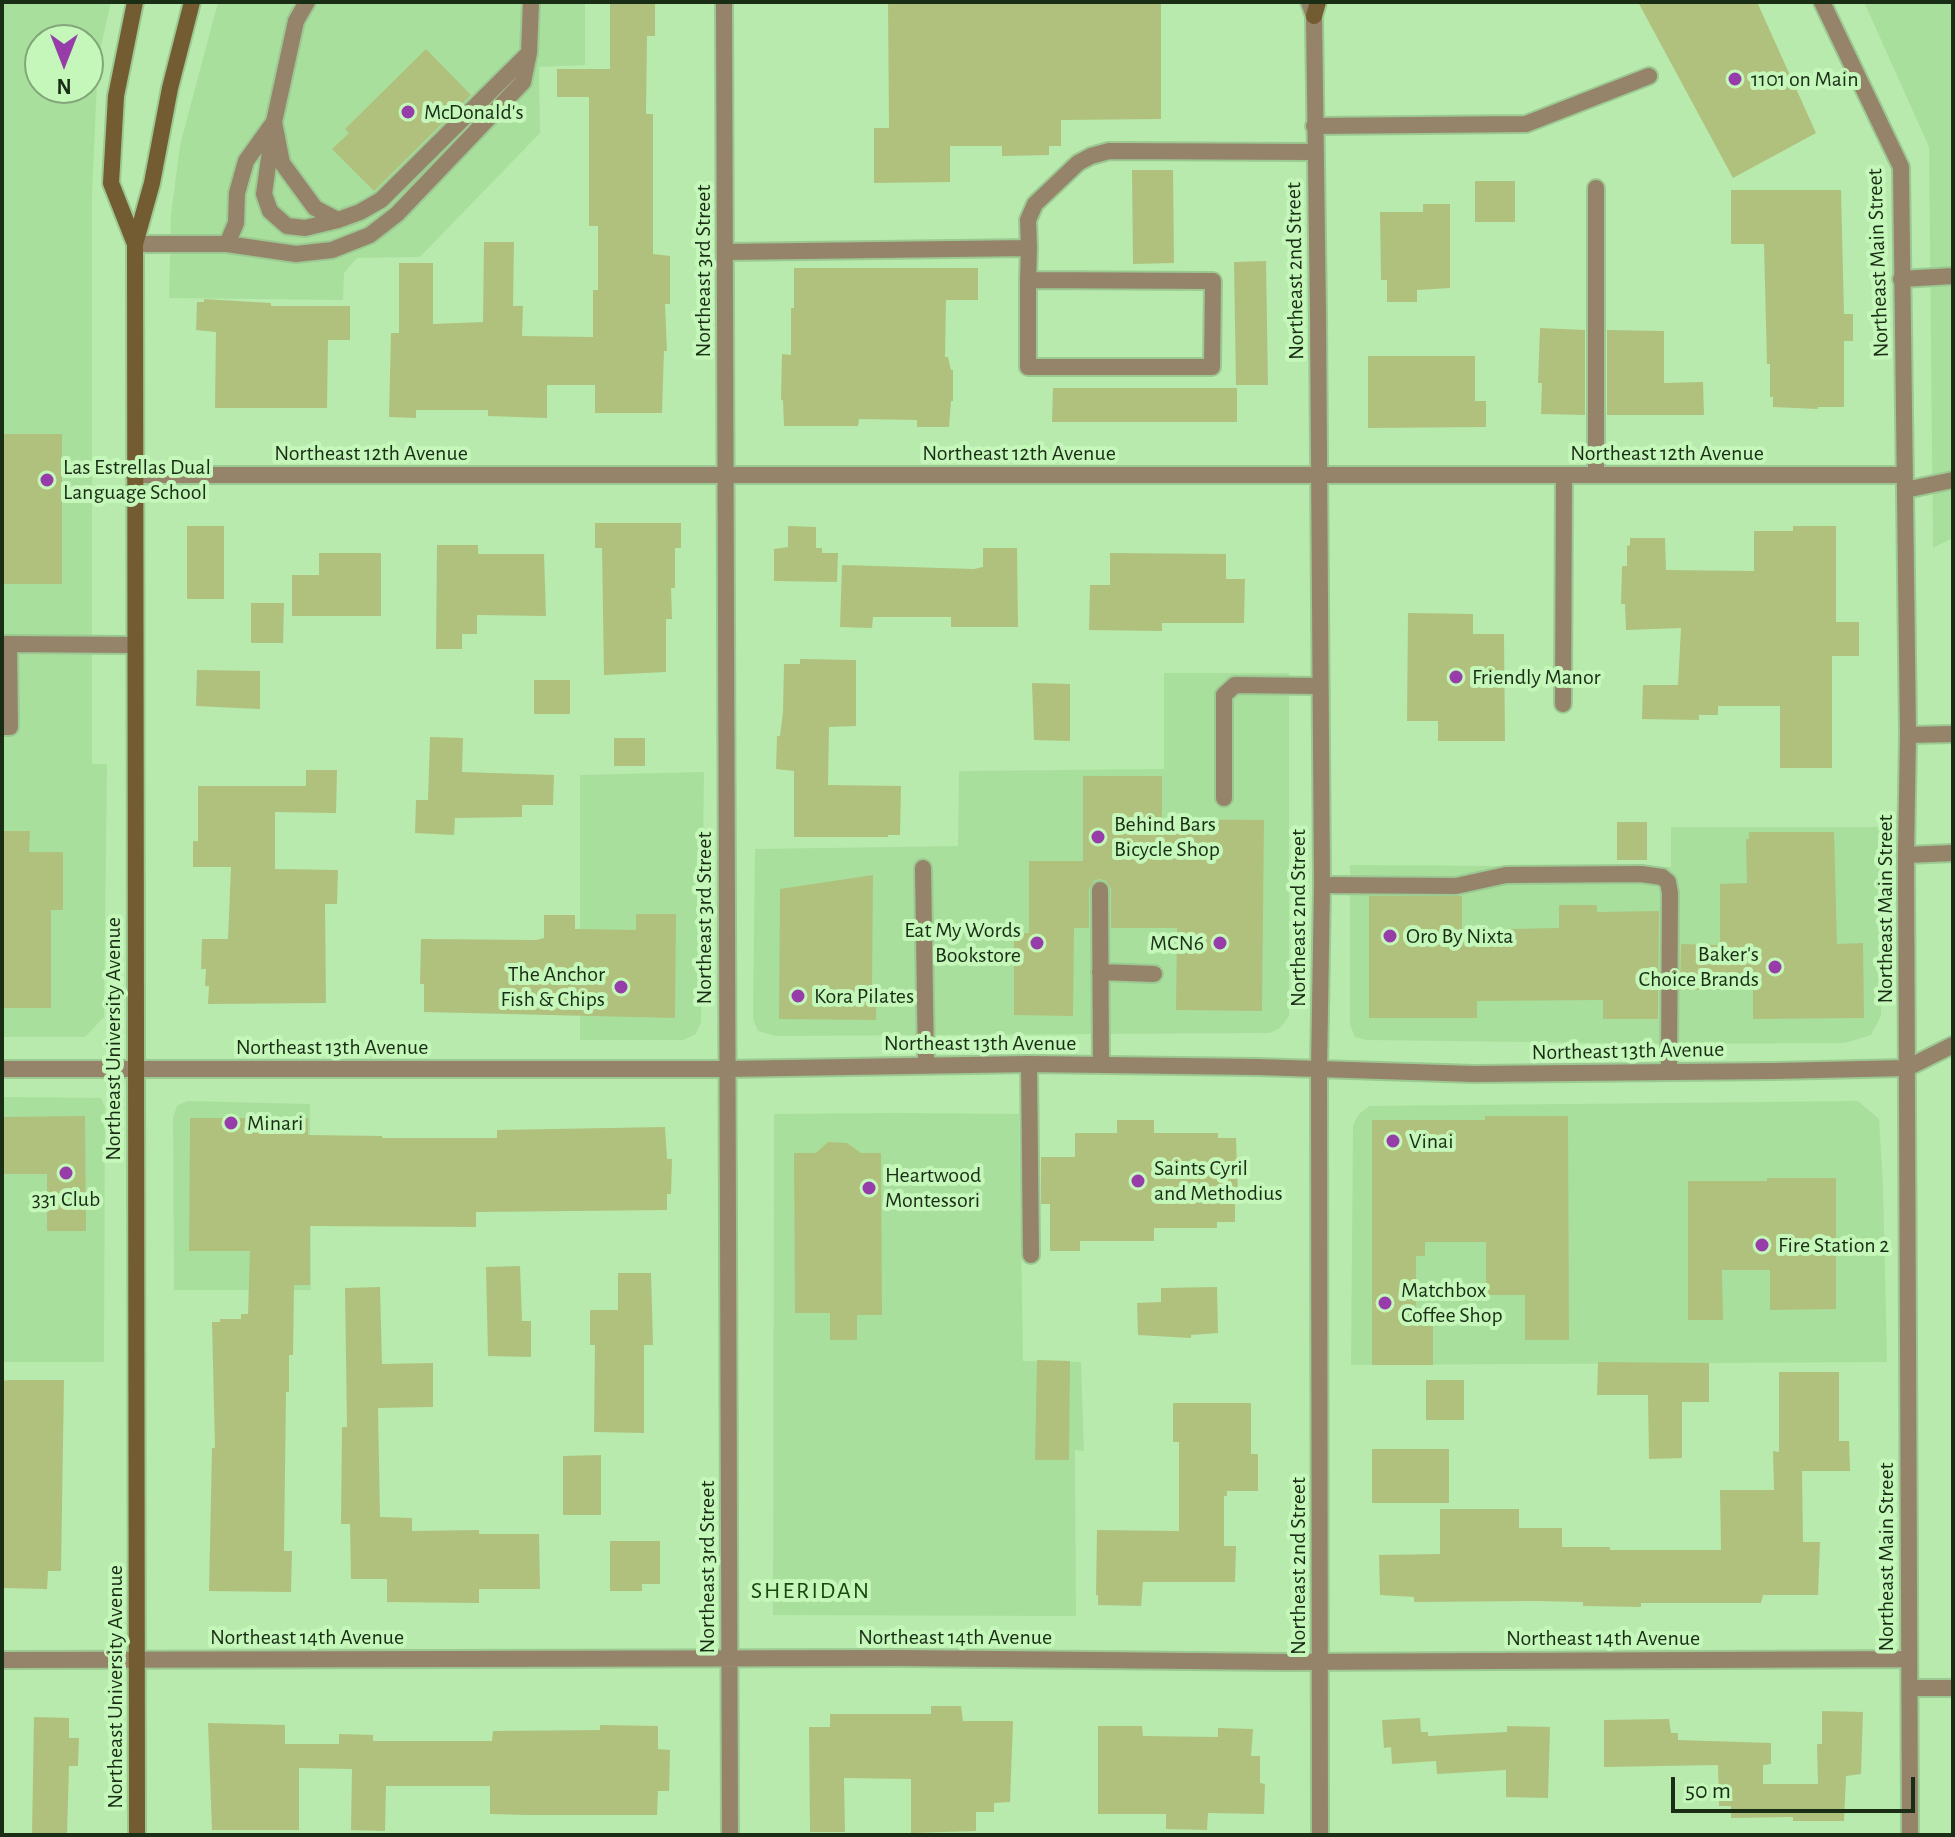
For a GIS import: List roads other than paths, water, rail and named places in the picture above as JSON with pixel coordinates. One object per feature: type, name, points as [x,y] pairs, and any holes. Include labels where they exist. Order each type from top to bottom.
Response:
[{"type":"main road","name":"Northeast University Avenue","points":[[135,2],[116,96],[111,183],[135,244]]},
{"type":"main road","name":"Northeast University Avenue","points":[[137,1835],[135,244],[152,183],[170,88],[192,2]]},
{"type":"street","points":[[307,2],[296,21],[274,122],[264,194],[270,211],[287,226],[305,228],[338,220],[381,200],[529,53]]},
{"type":"street","points":[[135,244],[227,244],[296,254],[332,250],[370,235],[397,214],[523,82],[529,53],[531,2]]},
{"type":"street","name":"Northeast 3rd Street","points":[[724,2],[730,1835]]},
{"type":"street","name":"Northeast Main Street","points":[[1822,2],[1901,167],[1908,735],[1910,1835]]},
{"type":"street","name":"Northeast 2nd Street","points":[[1314,7],[1322,885],[1319,1070],[1320,1835]]},
{"type":"street","points":[[1314,126],[1526,124],[1649,76]]},
{"type":"street","points":[[227,244],[236,223],[237,193],[246,161],[274,122]]},
{"type":"street","points":[[274,122],[282,163],[315,208],[338,220]]},
{"type":"street","points":[[1028,280],[1213,281],[1212,367],[1028,367],[1028,280],[1029,248],[1028,220],[1035,204],[1078,163],[1109,151],[1314,152]]},
{"type":"street","points":[[1596,188],[1596,475]]},
{"type":"street","points":[[725,252],[1029,248]]},
{"type":"street","points":[[1901,279],[1953,276]]},
{"type":"street","name":"Northeast 12th Avenue","points":[[134,475],[1596,475],[1905,482],[1953,480]]},
{"type":"street","points":[[1563,704],[1564,475]]},
{"type":"street","points":[[2,727],[10,727],[6,644],[134,645]]},
{"type":"street","points":[[1224,798],[1224,695],[1235,685],[1319,686]]},
{"type":"street","points":[[1908,735],[1953,734]]},
{"type":"street","points":[[1906,855],[1953,853]]},
{"type":"street","points":[[923,868],[926,1064]]},
{"type":"street","points":[[1322,885],[1456,886],[1506,875],[1641,874],[1662,877],[1668,882],[1670,893],[1669,1072]]},
{"type":"street","points":[[1100,890],[1101,1064]]},
{"type":"street","points":[[1100,972],[1154,974]]},
{"type":"street","name":"Northeast 13th Avenue","points":[[2,1069],[726,1069],[1101,1064],[1474,1074],[1669,1072],[1907,1068],[1953,1045]]},
{"type":"street","points":[[1029,1064],[1031,1255]]},
{"type":"street","name":"Northeast 14th Avenue","points":[[2,1660],[730,1658],[1321,1662],[1908,1659]]},
{"type":"street","points":[[1910,1688],[1953,1688]]},
{"type":"place","name":"1101 on Main","points":[[1735,79]]},
{"type":"place","name":"McDonald's","points":[[408,112]]},
{"type":"place","name":"Las Estrellas Dual Language School","points":[[47,480]]},
{"type":"place","name":"Friendly Manor","points":[[1456,677]]},
{"type":"place","name":"Behind Bars Bicycle Shop","points":[[1098,837]]},
{"type":"place","name":"Oro By Nixta","points":[[1390,936]]},
{"type":"place","name":"Eat My Words Bookstore","points":[[1037,943]]},
{"type":"place","name":"MCN6","points":[[1220,943]]},
{"type":"place","name":"Baker's Choice Brands","points":[[1775,967]]},
{"type":"place","name":"The Anchor Fish & Chips","points":[[621,987]]},
{"type":"place","name":"Kora Pilates","points":[[798,996]]},
{"type":"place","name":"Minari","points":[[231,1123]]},
{"type":"place","name":"Vinai","points":[[1393,1141]]},
{"type":"place","name":"331 Club","points":[[66,1173]]},
{"type":"place","name":"Saints Cyril and Methodius","points":[[1138,1181]]},
{"type":"place","name":"Heartwood Montessori","points":[[869,1188]]},
{"type":"place","name":"Fire Station 2","points":[[1762,1245]]},
{"type":"place","name":"Matchbox Coffee Shop","points":[[1385,1303]]},
{"type":"district","name":"SHERIDAN","points":[[811,1591]]}]
